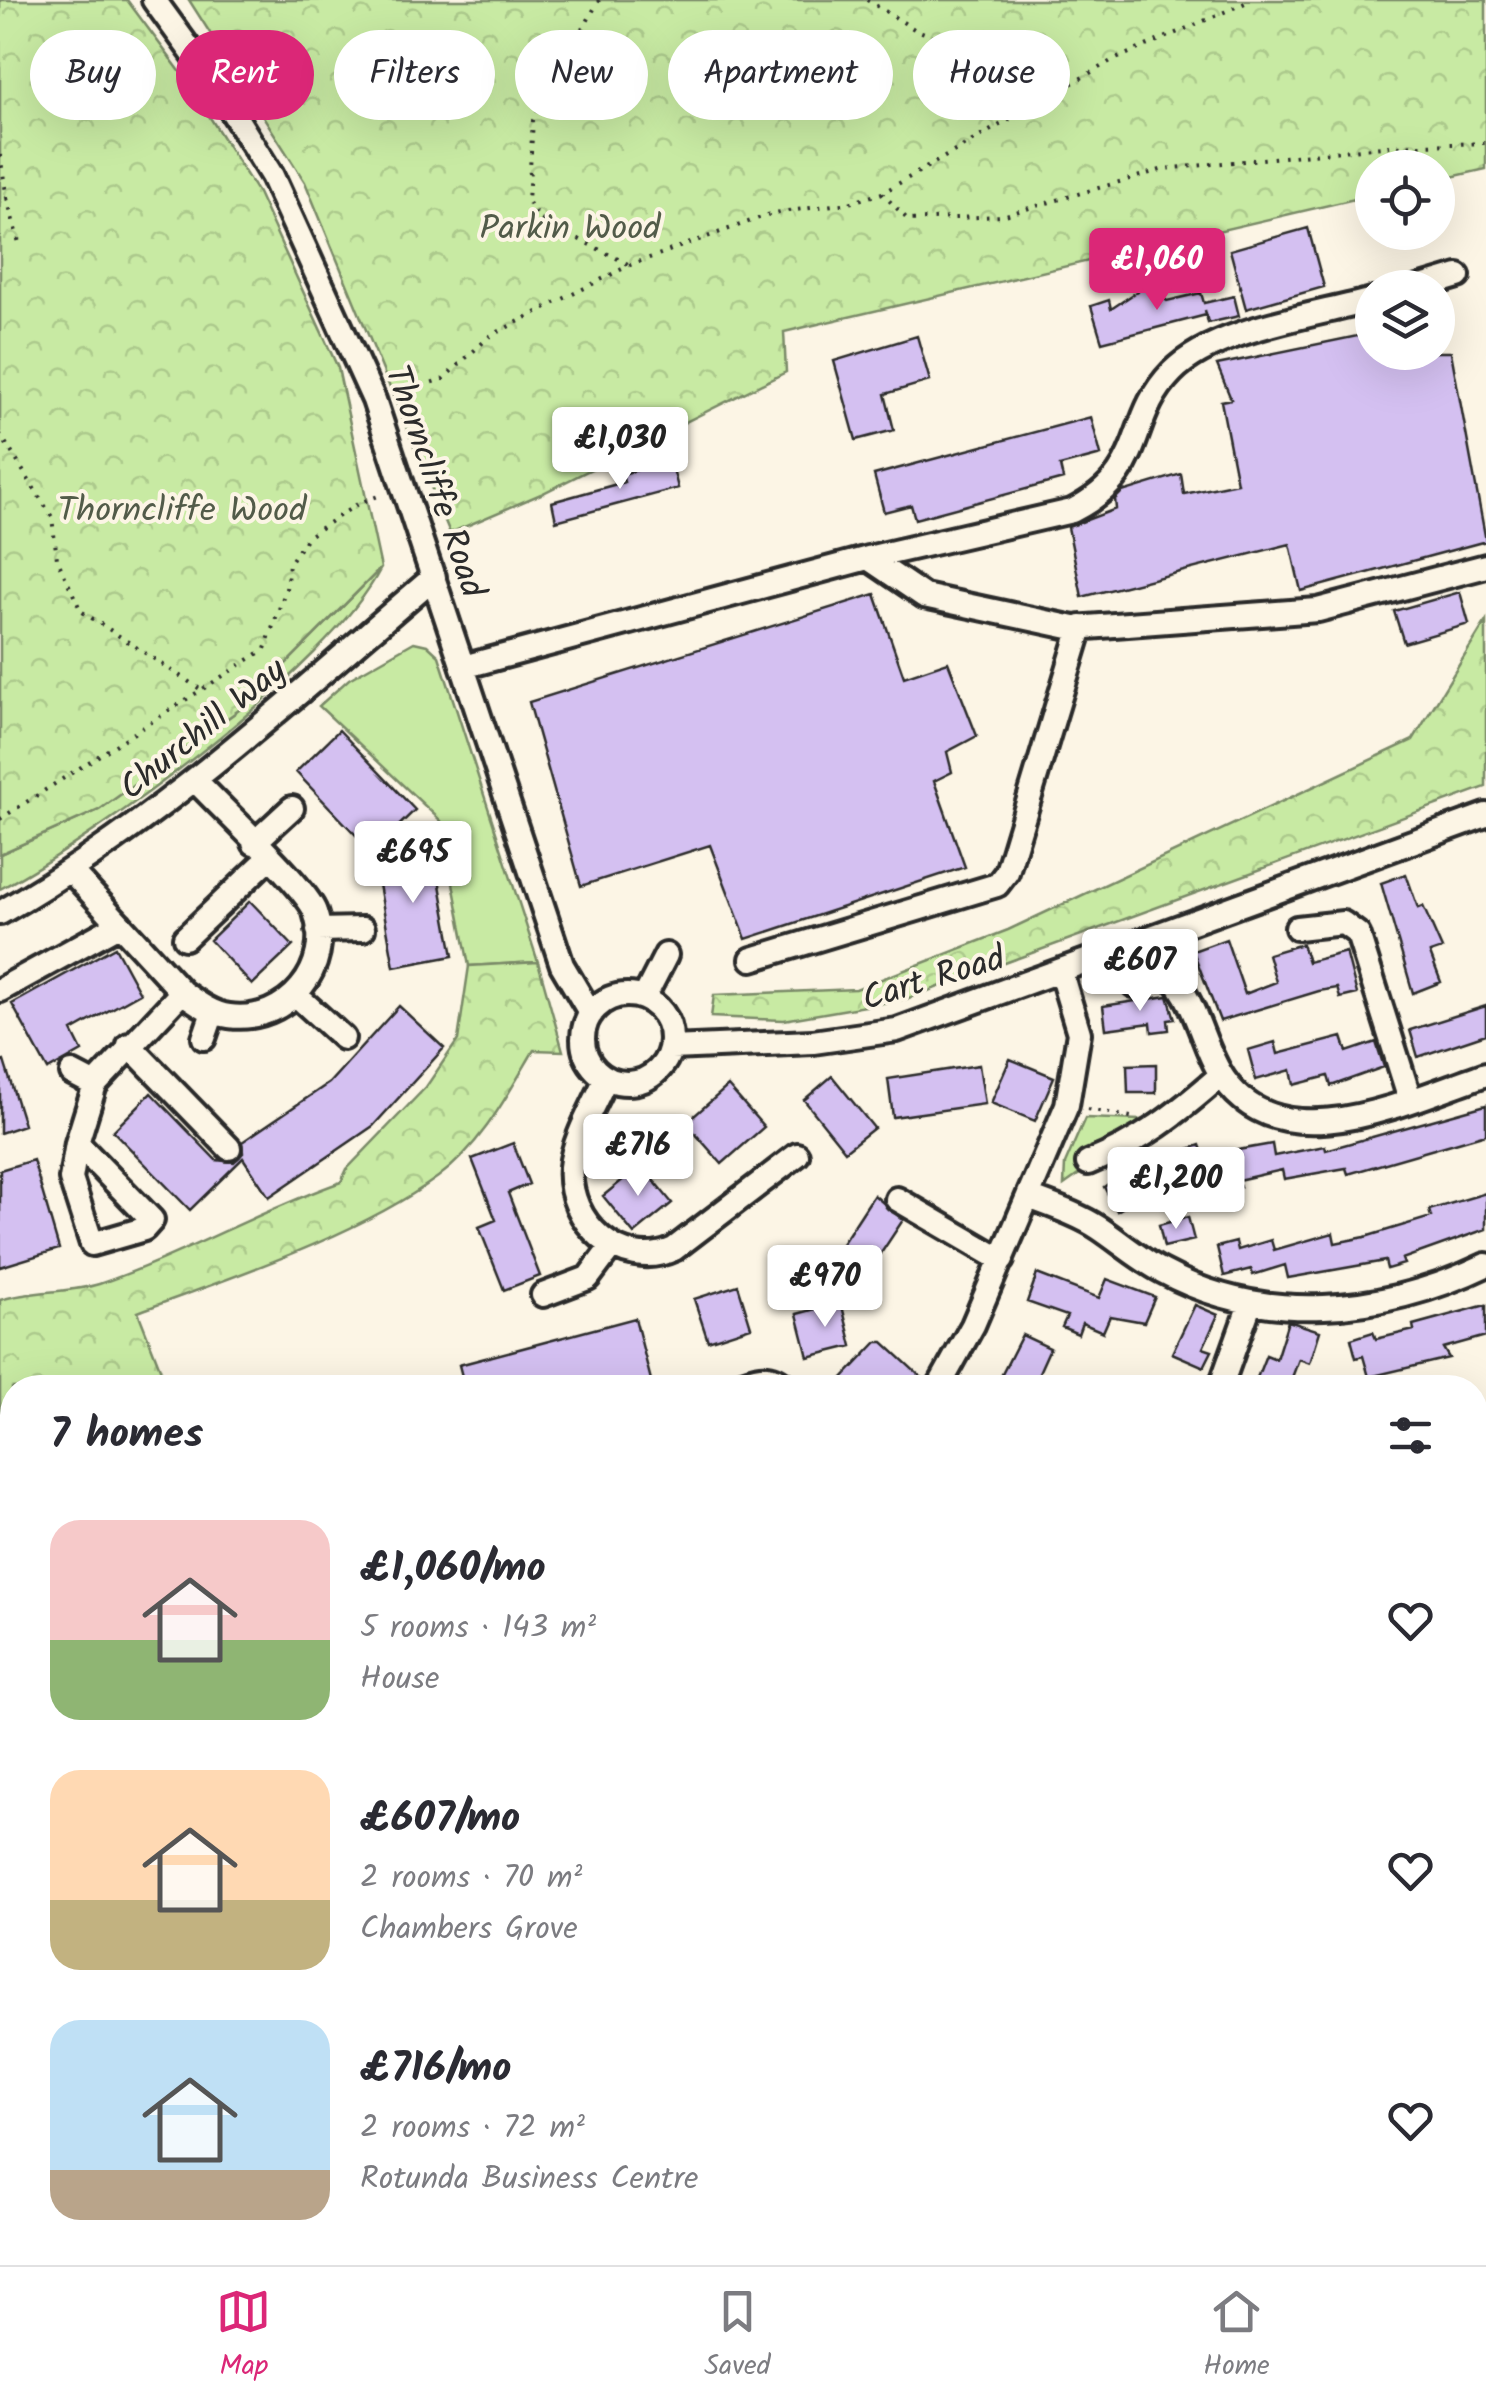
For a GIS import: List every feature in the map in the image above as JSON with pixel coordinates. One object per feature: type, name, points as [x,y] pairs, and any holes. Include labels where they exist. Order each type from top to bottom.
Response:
[{"type":"street","name":"Thorncliffe Road","points":[[154,0],[214,84],[272,176],[374,400],[562,966],[590,1014]]},
{"type":"street","points":[[463,667],[868,558],[1056,518],[1102,494],[1127,466],[1154,398],[1184,361],[1220,342],[1355,305]]},
{"type":"street","points":[[868,558],[924,596],[1016,619],[1081,627],[1318,610],[1486,566]]},
{"type":"street","name":"Churchill Way","points":[[0,914],[72,872],[196,782],[434,577]]},
{"type":"street","points":[[752,960],[997,885],[1007,872],[1081,627]]},
{"type":"street","points":[[72,872],[182,992],[214,1012],[251,1017],[297,996],[312,970],[318,930],[308,898],[196,782]]},
{"type":"street","points":[[185,938],[261,851],[292,808]]},
{"type":"street","name":"Cart Road","points":[[671,1048],[759,1046],[897,1030],[1486,816]]},
{"type":"street","points":[[1297,928],[1343,923],[1358,934],[1410,1099]]},
{"type":"street","points":[[0,990],[120,924]]},
{"type":"street","points":[[318,930],[362,929]]},
{"type":"street","points":[[644,998],[666,955]]},
{"type":"street","points":[[946,1375],[1002,1260],[1068,1105],[1079,1033],[1061,972]]},
{"type":"street","points":[[1134,985],[1163,975],[1178,983],[1221,1075],[1258,1109],[1297,1120],[1347,1118],[1486,1074]]},
{"type":"street","points":[[78,1142],[95,1086],[182,992]]},
{"type":"street","points":[[297,996],[343,1038]]},
{"type":"street","points":[[615,996],[644,998],[667,1018],[671,1048],[664,1065],[650,1078],[624,1084],[606,1078],[584,1052],[584,1027],[590,1014],[615,996]]},
{"type":"street","points":[[204,1038],[214,1012]]},
{"type":"street","points":[[129,1045],[229,1148]]},
{"type":"street","points":[[72,1072],[95,1086]]},
{"type":"street","points":[[1088,1163],[1156,1131],[1221,1075]]},
{"type":"street","points":[[606,1078],[572,1159],[570,1181],[586,1222],[612,1246],[651,1256],[674,1249],[798,1155]]},
{"type":"street","points":[[1029,1197],[1097,1226],[1164,1272],[1250,1304],[1289,1308],[1371,1302],[1418,1292],[1486,1265]]},
{"type":"street","points":[[897,1199],[1002,1260]]},
{"type":"street","points":[[542,1295],[588,1278],[612,1246]]},
{"type":"street","points":[[1225,1375],[1250,1304]]},
{"type":"path","points":[[598,0],[533,120],[528,200],[539,219],[630,265]]},
{"type":"path","points":[[867,0],[917,30]]},
{"type":"path","points":[[1235,0],[1235,7]]},
{"type":"path","points":[[1070,84],[1112,61],[1252,0]]},
{"type":"path","points":[[374,400],[443,380],[490,336],[630,265],[773,214],[849,203],[882,193],[1005,120]]},
{"type":"path","points":[[882,193],[908,220],[1002,216],[1164,168],[1391,146],[1486,143]]},
{"type":"path","points":[[0,155],[20,247]]},
{"type":"path","points":[[0,200],[8,198]]},
{"type":"path","points":[[0,434],[52,517],[57,559],[82,611],[202,691]]},
{"type":"path","points":[[0,819],[265,649],[286,589],[288,564],[307,537],[359,503],[403,487]]},
{"type":"path","points":[[1068,1105],[1115,1116],[1139,1116]]},
{"type":"green space","name":"Thorncliffe Wood","points":[[0,0],[127,0],[149,30],[30,30],[30,120],[156,120],[156,39],[176,66],[176,120],[212,120],[258,193],[338,368],[381,568],[243,707],[99,810],[0,854]]},
{"type":"green space","name":"Parkin Wood","points":[[189,0],[1486,0],[1486,169],[1455,176],[1455,150],[1355,150],[1355,199],[784,332],[786,372],[541,494],[450,533],[305,182],[265,120],[314,120],[314,30],[208,30]]},
{"type":"green space","points":[[381,568],[354,608],[265,699],[151,790],[0,889],[0,854],[99,810],[243,707]]},
{"type":"green space","points":[[1486,621],[1486,787],[906,999],[784,1020],[711,1017],[714,995],[856,989],[1008,930],[1413,740]]},
{"type":"green space","points":[[414,642],[427,645],[439,656],[538,962],[469,966],[441,821],[319,706],[349,679]]},
{"type":"green space","points":[[538,962],[563,1051],[534,1050],[492,1118],[453,1164],[406,1198],[332,1236],[138,1312],[163,1375],[0,1375],[0,1300],[99,1284],[341,1182],[347,1169],[426,1087],[458,1040],[469,966]]},
{"type":"green space","points":[[1164,1114],[1064,1185],[1065,1164],[1085,1118],[1141,1120]]},
{"type":"building","points":[[1308,228],[1324,287],[1246,309],[1230,250]]},
{"type":"building","points":[[1141,289],[1156,292],[1167,301],[1201,293],[1204,303],[1234,296],[1239,316],[1208,323],[1205,310],[1206,315],[1102,342],[1091,306],[1109,300],[1111,309]]},
{"type":"building","points":[[917,336],[930,381],[885,394],[894,430],[856,440],[834,361]]},
{"type":"building","points":[[1355,337],[1355,370],[1454,370],[1486,541],[1301,591],[1290,544],[1082,597],[1068,527],[1116,509],[1115,499],[1122,492],[1181,474],[1184,494],[1237,483],[1221,401],[1231,399],[1217,365]]},
{"type":"building","points":[[1091,417],[1101,455],[1060,466],[1063,479],[915,519],[911,505],[884,512],[874,475]]},
{"type":"building","points":[[671,461],[678,488],[556,521],[552,502],[624,482],[622,474]]},
{"type":"building","points":[[1460,592],[1469,624],[1404,643],[1394,611]]},
{"type":"building","points":[[875,594],[904,677],[948,662],[977,736],[947,752],[952,772],[934,781],[965,867],[746,939],[710,845],[581,886],[529,702]]},
{"type":"building","points":[[339,730],[415,810],[372,852],[296,772]]},
{"type":"building","points":[[433,846],[453,956],[394,967],[374,857]]},
{"type":"building","points":[[1406,874],[1418,908],[1423,906],[1442,949],[1430,953],[1441,982],[1413,993],[1381,883]]},
{"type":"building","points":[[250,901],[293,946],[252,985],[210,940]]},
{"type":"building","points":[[1226,939],[1245,994],[1276,982],[1268,954],[1302,944],[1308,962],[1346,952],[1357,994],[1340,998],[1337,988],[1319,991],[1220,1021],[1193,951]]},
{"type":"building","points":[[115,947],[140,993],[72,1031],[82,1051],[48,1070],[12,1004]]},
{"type":"building","points":[[1168,996],[1175,1019],[1168,1020],[1169,1030],[1152,1032],[1151,1023],[1106,1029],[1103,1006]]},
{"type":"building","points":[[399,1006],[444,1048],[373,1126],[269,1197],[243,1158],[190,1210],[113,1131],[151,1093],[216,1160],[234,1162],[243,1153],[242,1142],[329,1083]]},
{"type":"building","points":[[1486,1006],[1486,1034],[1418,1057],[1410,1030]]},
{"type":"building","points":[[1342,1037],[1347,1052],[1376,1042],[1384,1067],[1331,1086],[1328,1076],[1294,1085],[1291,1070],[1256,1080],[1248,1050],[1275,1042],[1278,1054]]},
{"type":"building","points":[[1010,1059],[1054,1077],[1035,1121],[991,1103]]},
{"type":"building","points":[[4,1061],[24,1125],[0,1133],[0,1062]]},
{"type":"building","points":[[1156,1064],[1156,1093],[1128,1093],[1127,1065]]},
{"type":"building","points":[[979,1065],[985,1104],[893,1117],[888,1079]]},
{"type":"building","points":[[832,1076],[874,1128],[845,1151],[804,1100]]},
{"type":"building","points":[[728,1086],[764,1127],[722,1164],[686,1123]]},
{"type":"building","points":[[1486,1105],[1486,1134],[1348,1174],[1346,1168],[1284,1179],[1282,1170],[1238,1180],[1240,1187],[1220,1192],[1216,1172],[1148,1197],[1146,1194],[1117,1211],[1104,1187],[1128,1170],[1200,1145],[1204,1156],[1272,1144],[1274,1156],[1325,1146],[1326,1150]]},
{"type":"building","points":[[513,1143],[529,1184],[508,1193],[540,1276],[504,1290],[479,1227],[496,1220],[472,1159]]},
{"type":"building","points":[[33,1160],[59,1249],[0,1267],[0,1170]]},
{"type":"building","points":[[641,1165],[672,1203],[634,1234],[603,1196]]},
{"type":"building","points":[[1486,1193],[1486,1229],[1402,1259],[1404,1264],[1387,1269],[1385,1261],[1288,1278],[1285,1265],[1253,1275],[1251,1269],[1224,1276],[1217,1247],[1236,1242],[1238,1250],[1271,1240],[1274,1250],[1333,1233],[1335,1243],[1365,1237],[1431,1217],[1429,1210]]},
{"type":"building","points":[[874,1195],[903,1220],[858,1288],[827,1267]]},
{"type":"building","points":[[1188,1217],[1194,1240],[1164,1247],[1159,1225]]},
{"type":"building","points":[[1037,1274],[1099,1298],[1107,1279],[1155,1297],[1144,1322],[1110,1316],[1103,1332],[1082,1323],[1078,1334],[1062,1327],[1067,1316],[1027,1302]]},
{"type":"building","points":[[738,1285],[751,1327],[708,1341],[694,1299]]},
{"type":"building","points":[[841,1302],[852,1346],[808,1357],[797,1314]]},
{"type":"building","points":[[1195,1305],[1218,1315],[1203,1348],[1212,1351],[1204,1367],[1172,1353]]},
{"type":"building","points":[[1486,1305],[1486,1336],[1443,1348],[1449,1358],[1368,1375],[1363,1356],[1356,1358],[1351,1339],[1373,1332],[1376,1339],[1414,1330],[1413,1325]]},
{"type":"building","points":[[635,1318],[650,1375],[462,1375],[459,1365]]},
{"type":"building","points":[[1288,1321],[1320,1331],[1310,1363],[1299,1359],[1293,1375],[1258,1375],[1266,1355],[1276,1359]]},
{"type":"building","points":[[1022,1335],[1050,1348],[1038,1375],[1002,1375]]},
{"type":"building","points":[[877,1342],[883,1342],[919,1375],[846,1375]]}]
